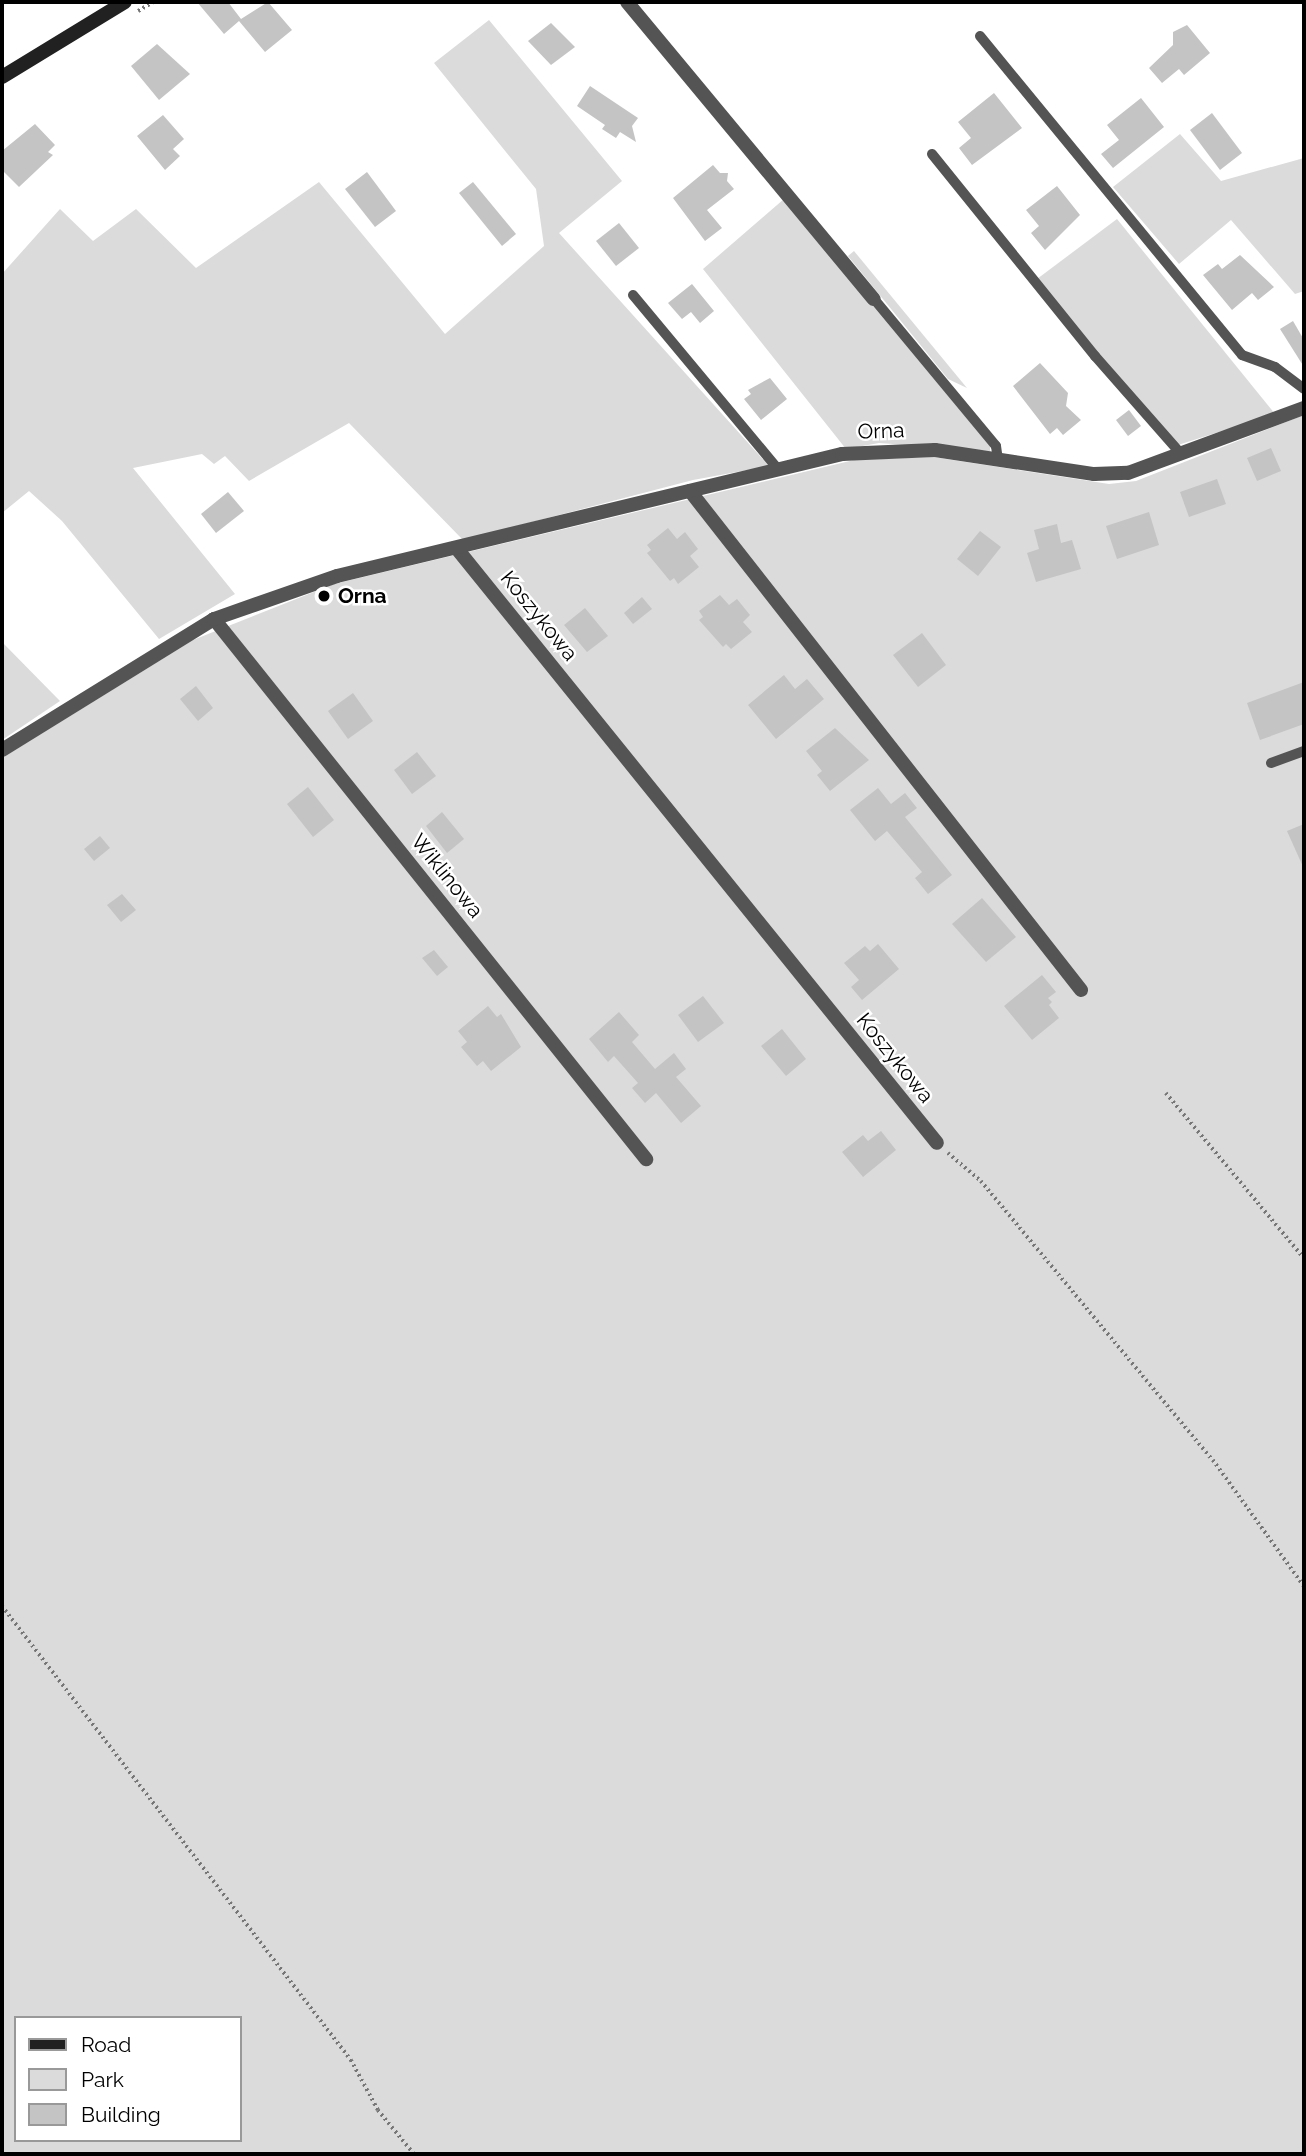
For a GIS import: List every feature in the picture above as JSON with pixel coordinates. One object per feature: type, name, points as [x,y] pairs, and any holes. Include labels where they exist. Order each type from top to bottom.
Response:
[{"type":"street","points":[[2,77],[125,2]]},
{"type":"street","points":[[627,2],[874,299]]},
{"type":"street","name":"Orna","points":[[2,750],[214,619],[337,576],[458,550],[842,454],[935,450],[1094,474],[1128,473],[1304,408]]},
{"type":"street","points":[[690,491],[1081,990]]},
{"type":"street","name":"Koszykowa","points":[[458,550],[937,1143]]},
{"type":"street","name":"Wiklinowa","points":[[214,619],[646,1159]]},
{"type":"lane","points":[[980,36],[1242,355],[1275,367],[1304,390]]},
{"type":"lane","points":[[932,154],[1095,356],[1181,454]]},
{"type":"lane","points":[[633,295],[778,468]]},
{"type":"lane","points":[[874,299],[996,446],[998,460]]},
{"type":"lane","points":[[1271,764],[1304,751]]},
{"type":"path","points":[[1166,1093],[1304,1258]]},
{"type":"path","points":[[937,1143],[981,1181],[1195,1438],[1304,1586]]},
{"type":"path","points":[[2,1606],[352,2060],[378,2110],[414,2154]]},
{"type":"green space","points":[[489,20],[622,181],[559,233],[769,466],[693,480],[463,540],[349,423],[249,481],[225,456],[214,464],[202,454],[133,468],[235,594],[159,639],[62,521],[29,491],[2,513],[2,274],[60,209],[93,241],[136,209],[196,268],[319,182],[445,334],[544,246],[536,189],[434,63]]},
{"type":"green space","points":[[1180,134],[1221,181],[1304,158],[1304,291],[1295,294],[1231,220],[1179,264],[1113,187]]},
{"type":"green space","points":[[784,199],[990,446],[990,451],[879,443],[846,449],[703,269]]},
{"type":"green space","points":[[1117,219],[1275,414],[1178,445],[1097,354],[1037,279]]},
{"type":"green space","points":[[854,251],[967,388],[948,379],[848,256]]},
{"type":"green space","points":[[1304,415],[1304,2154],[2,2154],[2,758],[193,640],[334,584],[854,460],[933,457],[1109,484],[1136,481]]},
{"type":"green space","points":[[2,642],[60,701],[2,740]]},
{"type":"building","points":[[197,2],[228,2],[241,19],[268,2],[292,30],[265,52],[239,21],[224,34]]},
{"type":"building","points":[[551,23],[575,47],[551,65],[528,41]]},
{"type":"building","points":[[1187,25],[1210,53],[1184,75],[1179,69],[1162,83],[1149,68],[1173,45],[1173,32]]},
{"type":"building","points":[[157,44],[190,74],[159,100],[131,66]]},
{"type":"building","points":[[590,86],[638,118],[632,126],[636,142],[620,132],[616,138],[602,129],[605,125],[577,106]]},
{"type":"building","points":[[994,93],[1022,128],[972,165],[959,148],[971,138],[958,122]]},
{"type":"building","points":[[1141,98],[1164,127],[1113,168],[1101,154],[1119,140],[1107,125]]},
{"type":"building","points":[[1212,113],[1242,153],[1220,170],[1190,130]]},
{"type":"building","points":[[163,115],[184,139],[173,149],[180,156],[165,170],[137,136]]},
{"type":"building","points":[[35,124],[55,145],[48,152],[53,155],[19,187],[2,170],[2,151]]},
{"type":"building","points":[[713,165],[720,173],[728,173],[727,181],[734,189],[707,210],[722,228],[705,241],[673,198]]},
{"type":"building","points":[[367,172],[396,211],[375,227],[345,189]]},
{"type":"building","points":[[473,182],[516,234],[502,246],[459,193]]},
{"type":"building","points":[[1057,186],[1080,215],[1045,250],[1031,233],[1039,226],[1026,210]]},
{"type":"building","points":[[619,223],[639,248],[616,266],[596,241]]},
{"type":"building","points":[[1240,255],[1274,287],[1258,300],[1252,293],[1232,310],[1203,275],[1218,264],[1222,269]]},
{"type":"building","points":[[692,284],[714,311],[700,323],[691,312],[682,319],[668,303]]},
{"type":"building","points":[[1293,321],[1304,340],[1304,367],[1280,329]]},
{"type":"building","points":[[1040,363],[1068,393],[1066,406],[1081,420],[1063,435],[1057,428],[1050,434],[1013,386]]},
{"type":"building","points":[[770,378],[787,399],[761,420],[744,399],[751,394],[748,390]]},
{"type":"building","points":[[1129,410],[1141,426],[1128,436],[1116,420]]},
{"type":"building","points":[[1271,448],[1281,471],[1257,481],[1247,458]]},
{"type":"building","points":[[1217,479],[1226,504],[1189,517],[1180,492]]},
{"type":"building","points":[[228,492],[244,511],[216,533],[201,514]]},
{"type":"building","points":[[1149,512],[1159,545],[1117,559],[1106,526]]},
{"type":"building","points":[[1057,524],[1061,543],[1072,540],[1081,569],[1036,582],[1027,553],[1039,549],[1034,530]]},
{"type":"building","points":[[668,528],[677,539],[685,532],[698,549],[690,556],[699,567],[678,584],[674,578],[670,581],[647,553],[651,550],[647,545]]},
{"type":"building","points":[[980,531],[1001,547],[978,576],[957,559]]},
{"type":"building","points":[[720,595],[729,605],[737,599],[750,615],[743,622],[752,632],[731,649],[726,644],[723,647],[699,620],[703,617],[699,611]]},
{"type":"building","points":[[642,597],[652,609],[633,624],[624,613]]},
{"type":"building","points":[[585,608],[608,636],[587,652],[564,625]]},
{"type":"building","points":[[922,633],[946,665],[918,687],[893,655]]},
{"type":"building","points":[[784,675],[795,689],[807,679],[824,699],[776,739],[748,705]]},
{"type":"building","points":[[1304,682],[1304,724],[1260,740],[1247,703]]},
{"type":"building","points":[[196,686],[213,708],[198,721],[180,699]]},
{"type":"building","points":[[353,693],[373,721],[348,739],[328,711]]},
{"type":"building","points":[[835,728],[869,760],[830,791],[817,775],[822,771],[806,751]]},
{"type":"building","points":[[417,752],[436,776],[412,794],[394,770]]},
{"type":"building","points":[[308,787],[334,820],[313,837],[287,804]]},
{"type":"building","points":[[878,788],[891,804],[905,793],[917,808],[905,817],[952,875],[928,894],[915,878],[922,872],[887,831],[875,841],[850,810]]},
{"type":"building","points":[[442,812],[464,839],[447,853],[426,826]]},
{"type":"building","points":[[1304,824],[1304,869],[1287,831]]},
{"type":"building","points":[[100,836],[110,848],[94,861],[84,849]]},
{"type":"building","points":[[122,894],[136,910],[121,922],[107,905]]},
{"type":"building","points":[[982,898],[1016,937],[986,962],[952,924]]},
{"type":"building","points":[[878,944],[899,969],[862,1000],[851,987],[859,980],[844,963],[865,946],[870,951]]},
{"type":"building","points":[[434,950],[448,967],[437,976],[422,958]]},
{"type":"building","points":[[1042,975],[1056,992],[1048,998],[1052,1002],[1049,1005],[1059,1018],[1032,1040],[1004,1006]]},
{"type":"building","points":[[703,996],[724,1023],[698,1042],[678,1015]]},
{"type":"building","points":[[488,1006],[497,1017],[501,1014],[521,1047],[491,1071],[483,1061],[477,1066],[461,1047],[467,1042],[458,1031]]},
{"type":"building","points":[[619,1012],[639,1035],[632,1042],[655,1069],[674,1053],[686,1069],[676,1077],[701,1106],[681,1123],[656,1093],[645,1103],[632,1088],[638,1083],[614,1056],[608,1062],[589,1039]]},
{"type":"building","points":[[782,1029],[806,1059],[786,1076],[761,1046]]},
{"type":"building","points":[[881,1131],[896,1150],[863,1177],[842,1152],[863,1135],[868,1141]]},
{"type":"place","name":"Orna","points":[[324,596]]}]
